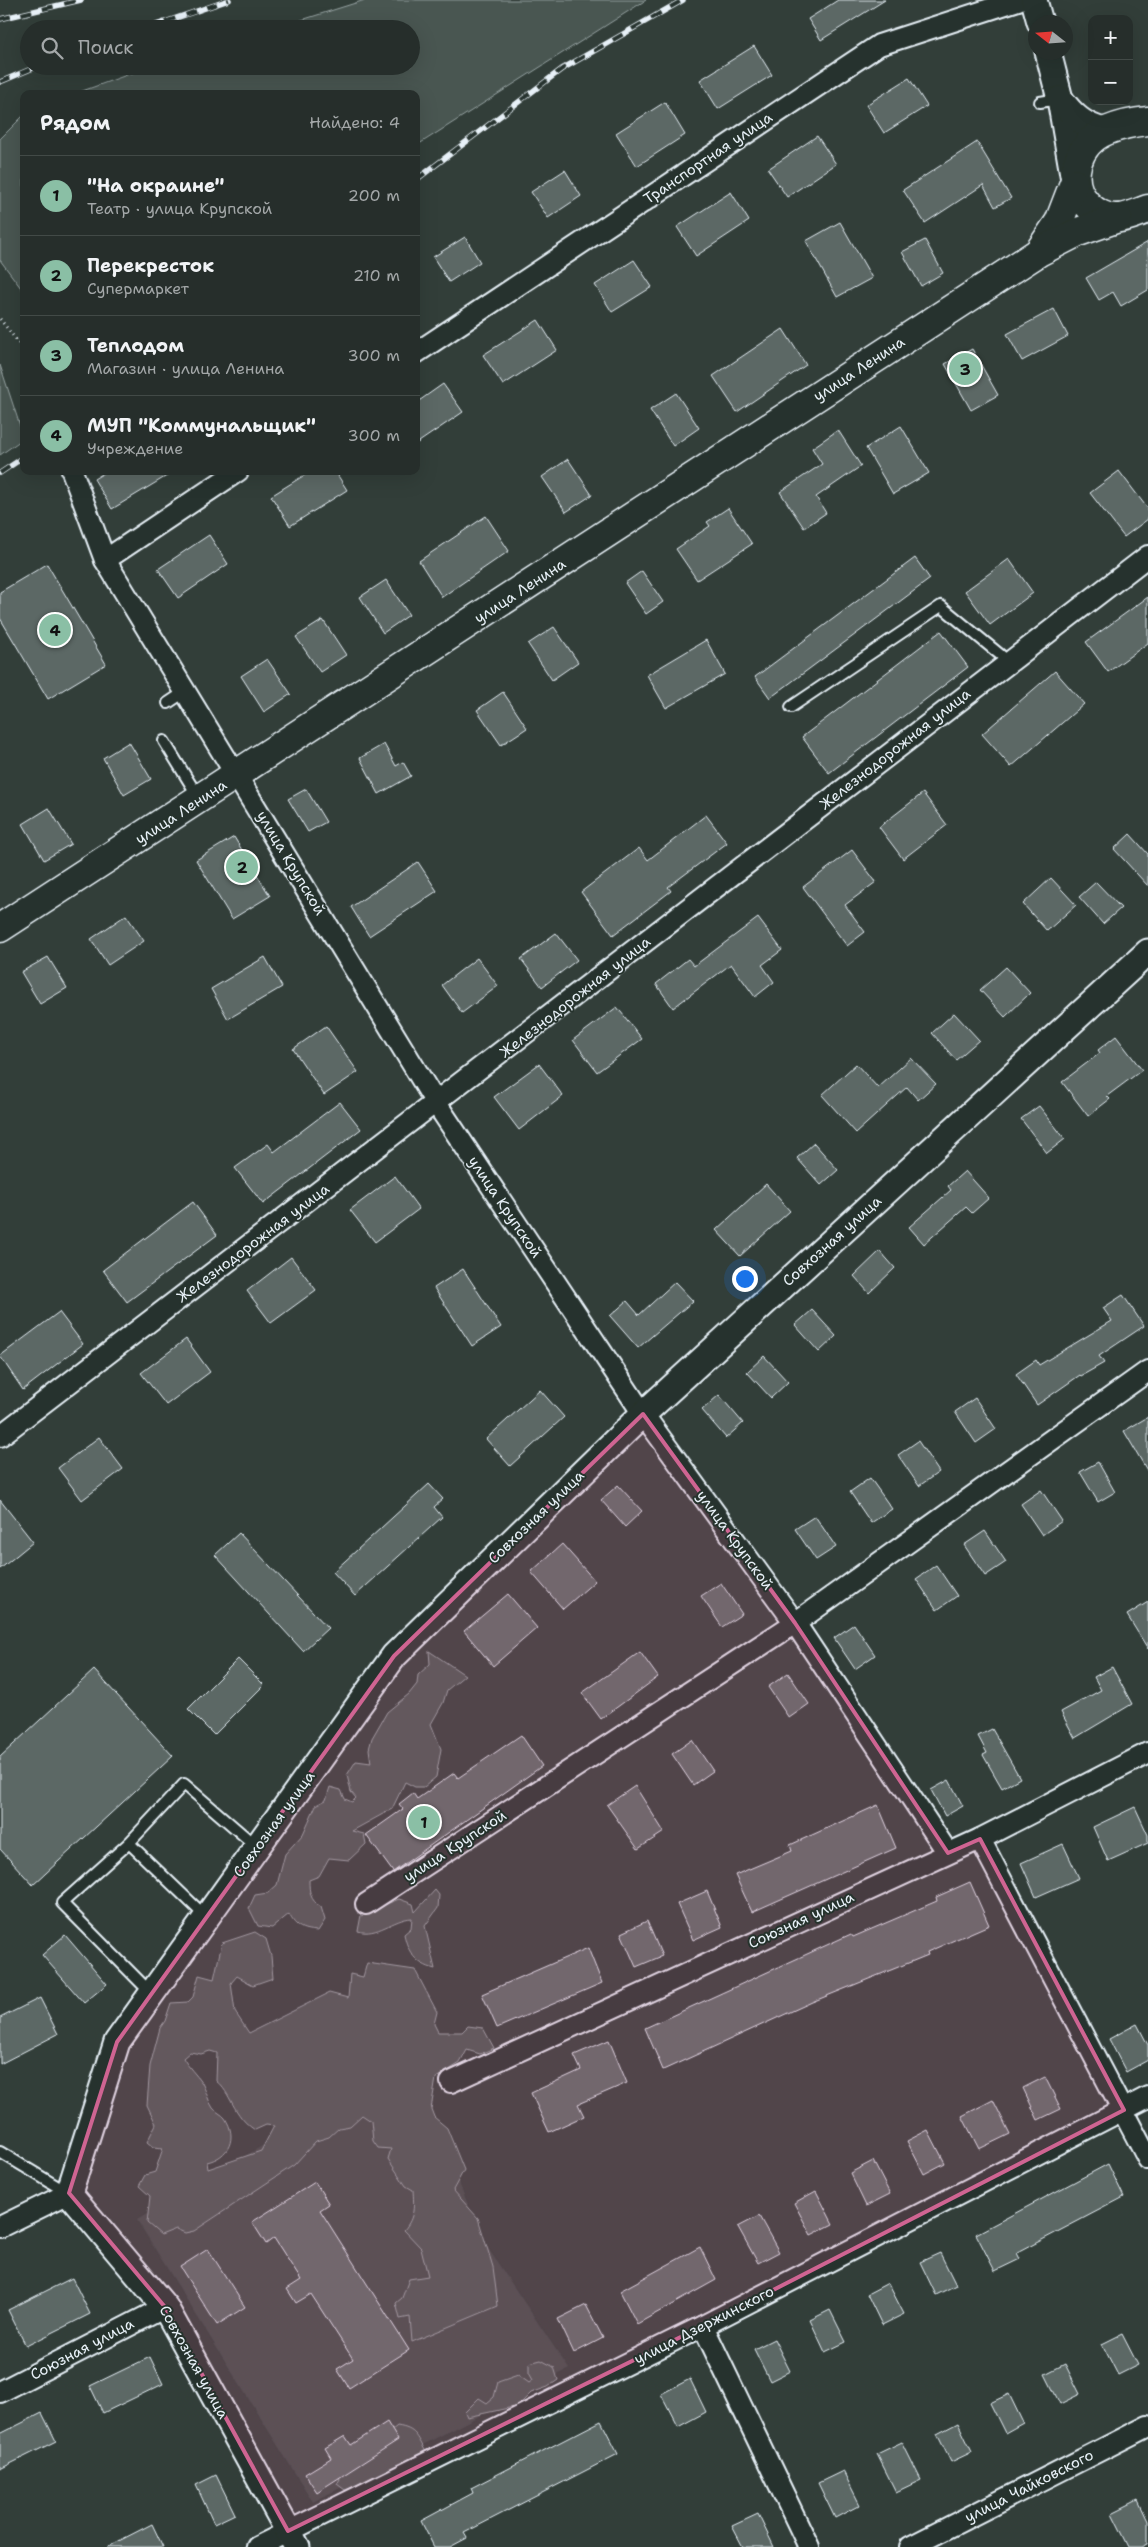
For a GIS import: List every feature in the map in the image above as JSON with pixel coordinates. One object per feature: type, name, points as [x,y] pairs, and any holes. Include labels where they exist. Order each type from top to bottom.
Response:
[{"type":"main road","points":[[1039,252],[1059,222],[1074,183],[1080,155],[1105,131],[1148,121]]},
{"type":"main road","points":[[1074,183],[1081,197],[1091,208],[1101,214],[1118,218],[1148,210]]},
{"type":"main road","name":"улица Ленина","points":[[0,928],[200,800],[1039,252],[1078,232],[1118,218]]},
{"type":"street","name":"Транспортная улица","points":[[420,350],[879,45],[1018,0]]},
{"type":"street","points":[[1034,0],[1038,15]]},
{"type":"street","points":[[1048,60],[1050,101],[1074,183]]},
{"type":"street","points":[[1050,101],[1092,129],[1105,131]]},
{"type":"street","name":"улица Крупской","points":[[73,475],[105,560],[238,775],[436,1103],[643,1414],[795,1622],[948,1852]]},
{"type":"street","points":[[105,560],[232,475]]},
{"type":"street","name":"Железнодорожная улица","points":[[0,1436],[1148,556]]},
{"type":"street","name":"Совхозная улица","points":[[292,2539],[165,2307],[69,2193],[117,2042],[394,1656],[643,1414],[1148,952]]},
{"type":"street","name":"улица Крупской","points":[[366,1904],[795,1622],[1148,1371]]},
{"type":"street","name":"Союзная улица","points":[[451,2082],[948,1852],[980,1839],[1148,1753]]},
{"type":"street","points":[[980,1839],[1124,2110],[1148,2159]]},
{"type":"street","name":"улица Дзержинского","points":[[257,2547],[292,2539],[1148,2097]]},
{"type":"street","points":[[0,2227],[69,2193]]},
{"type":"street","name":"Союзная улица","points":[[0,2392],[165,2307]]},
{"type":"street","points":[[703,2326],[809,2547]]},
{"type":"street","name":"улица Чайковского","points":[[910,2547],[1148,2426]]},
{"type":"lane","points":[[791,707],[941,606],[1009,662]]},
{"type":"lane","points":[[168,703],[186,691]]},
{"type":"lane","points":[[164,741],[200,800]]},
{"type":"lane","points":[[151,1994],[62,1903],[129,1842],[184,1784],[258,1848]]},
{"type":"lane","points":[[129,1842],[206,1918]]},
{"type":"lane","points":[[0,2152],[69,2193]]},
{"type":"path","points":[[0,319],[20,345]]},
{"type":"highlighted area","points":[[643,1414],[795,1623],[948,1853],[980,1839],[1124,2110],[703,2326],[288,2531],[165,2307],[69,2193],[117,2042],[394,1656]]},
{"type":"shaded area","points":[[365,0],[646,0],[420,143],[420,90],[85,90],[127,75],[420,75],[420,20],[302,20]]},
{"type":"shaded area","points":[[20,119],[20,287],[0,260],[0,139]]},
{"type":"shaded area","points":[[0,365],[20,426],[20,441],[0,455]]},
{"type":"shaded area","points":[[429,1651],[465,1675],[447,1690],[443,1703],[431,1724],[441,1749],[436,1777],[424,1787],[415,1787],[405,1782],[392,1809],[352,1831],[364,1834],[366,1844],[349,1860],[329,1858],[319,1876],[309,1880],[311,1895],[314,1902],[321,1907],[325,1920],[318,1931],[300,1927],[289,1914],[272,1928],[258,1926],[249,1908],[255,1895],[268,1893],[277,1885],[285,1854],[303,1834],[316,1805],[326,1800],[330,1787],[341,1790],[345,1799],[352,1802],[356,1798],[351,1792],[347,1775],[356,1761],[371,1763],[369,1749],[372,1738],[387,1712],[409,1694],[417,1684],[418,1675],[430,1664]]},
{"type":"shaded area","points":[[435,1890],[439,1895],[438,1908],[425,1926],[435,1969],[418,1961],[408,1947],[404,1934],[411,1928],[412,1918],[398,1921],[372,1932],[358,1931],[362,1910],[377,1908],[399,1899],[413,1904],[415,1912]]},
{"type":"shaded area","points":[[255,1932],[266,1939],[271,1956],[273,1978],[253,1985],[237,1976],[231,1983],[235,2012],[249,2033],[329,1993],[348,1998],[350,1974],[363,1977],[367,1963],[415,1970],[437,2012],[434,2024],[438,2032],[462,2032],[468,2026],[483,2028],[494,2048],[480,2054],[467,2050],[460,2063],[436,2078],[431,2109],[434,2117],[447,2128],[464,2170],[453,2190],[478,2218],[493,2267],[498,2306],[412,2342],[410,2317],[400,2319],[396,2303],[402,2298],[409,2279],[428,2276],[421,2248],[404,2230],[412,2216],[413,2190],[406,2186],[388,2159],[391,2149],[378,2148],[373,2141],[371,2121],[362,2115],[350,2126],[339,2128],[329,2137],[316,2141],[294,2165],[194,2231],[185,2233],[176,2229],[161,2235],[147,2223],[150,2196],[139,2186],[145,2175],[155,2172],[163,2148],[153,2147],[147,2142],[156,2124],[147,2105],[150,2066],[160,2028],[165,2021],[171,2003],[188,2002],[193,1997],[199,1975],[214,1979],[222,1943]],"holes":[[[210,2051],[217,2053],[216,2081],[226,2092],[241,2118],[255,2130],[266,2125],[274,2126],[261,2151],[208,2169],[207,2162],[221,2156],[226,2151],[231,2139],[231,2133],[225,2118],[213,2108],[202,2083],[183,2058],[190,2052],[201,2054]]]},
{"type":"shaded area","points":[[404,2062],[432,2120],[485,2244],[569,2369],[313,2502],[137,2220]]},
{"type":"shaded area","points":[[541,2360],[554,2367],[558,2380],[548,2387],[531,2393],[518,2406],[467,2417],[465,2412],[479,2398],[487,2403],[494,2397],[498,2382],[518,2375],[529,2383],[533,2380],[529,2373],[529,2363]]},
{"type":"shaded area","points":[[397,2426],[412,2431],[426,2452],[413,2464],[345,2490],[337,2484],[340,2479],[333,2469],[366,2452]]},
{"type":"building","points":[[838,0],[885,0],[821,40],[808,19]]},
{"type":"building","points":[[754,46],[772,75],[718,109],[700,80]]},
{"type":"building","points":[[909,78],[927,106],[884,133],[866,105]]},
{"type":"building","points":[[665,102],[685,135],[637,166],[616,133]]},
{"type":"building","points":[[817,136],[836,164],[787,197],[768,169]]},
{"type":"building","points":[[977,142],[1011,198],[995,207],[983,185],[925,223],[903,190]]},
{"type":"building","points":[[565,170],[581,196],[548,218],[531,192]]},
{"type":"building","points":[[731,192],[749,221],[696,256],[677,227]]},
{"type":"building","points":[[840,222],[872,278],[837,297],[806,241]]},
{"type":"building","points":[[465,237],[480,262],[449,282],[433,257]]},
{"type":"building","points":[[925,240],[943,273],[921,286],[902,252]]},
{"type":"building","points":[[1148,242],[1148,290],[1121,306],[1113,292],[1099,300],[1086,278]]},
{"type":"building","points":[[634,260],[652,287],[612,312],[595,285]]},
{"type":"building","points":[[1054,309],[1068,336],[1022,361],[1007,334]]},
{"type":"building","points":[[538,320],[557,350],[503,385],[483,355]]},
{"type":"building","points":[[783,329],[806,365],[737,412],[713,376]]},
{"type":"building","points":[[972,349],[998,395],[971,410],[945,364]]},
{"type":"building","points":[[443,384],[463,412],[420,441],[420,400]]},
{"type":"building","points":[[676,393],[699,428],[673,446],[650,410]]},
{"type":"building","points":[[901,426],[929,473],[893,494],[866,448]]},
{"type":"building","points":[[838,430],[861,466],[816,497],[826,513],[804,528],[780,492],[822,464],[812,448]]},
{"type":"building","points":[[568,459],[592,495],[566,512],[542,477]]},
{"type":"building","points":[[1119,471],[1148,509],[1148,519],[1124,537],[1090,493]]},
{"type":"building","points":[[100,475],[168,475],[112,509],[94,479]]},
{"type":"building","points":[[305,475],[338,475],[347,490],[290,526],[271,496]]},
{"type":"building","points":[[728,508],[752,544],[697,580],[676,549],[710,526],[707,522]]},
{"type":"building","points":[[486,516],[509,551],[442,597],[419,561]]},
{"type":"building","points":[[209,535],[228,564],[178,598],[158,569]]},
{"type":"building","points":[[915,558],[930,579],[770,698],[755,677]]},
{"type":"building","points":[[1009,559],[1033,593],[990,625],[965,591]]},
{"type":"building","points":[[47,564],[106,664],[48,699],[0,618],[0,592]]},
{"type":"building","points":[[642,571],[663,602],[646,614],[625,583]]},
{"type":"building","points":[[386,580],[409,615],[383,633],[360,597]]},
{"type":"building","points":[[1148,597],[1148,643],[1108,672],[1086,642]]},
{"type":"building","points":[[323,620],[346,655],[320,672],[296,637]]},
{"type":"building","points":[[554,627],[578,662],[552,680],[528,644]]},
{"type":"building","points":[[941,631],[968,667],[829,773],[802,737]]},
{"type":"building","points":[[706,640],[725,674],[666,708],[647,675]]},
{"type":"building","points":[[267,659],[291,694],[264,712],[241,676]]},
{"type":"building","points":[[1055,671],[1084,704],[1011,767],[982,734]]},
{"type":"building","points":[[503,692],[527,728],[501,745],[477,710]]},
{"type":"building","points":[[129,742],[151,779],[124,795],[103,758]]},
{"type":"building","points":[[384,744],[396,766],[403,762],[411,776],[379,794],[360,758]]},
{"type":"building","points":[[306,789],[326,822],[308,832],[288,799]]},
{"type":"building","points":[[923,793],[947,825],[903,859],[879,827]]},
{"type":"building","points":[[49,808],[71,844],[44,860],[23,824]]},
{"type":"building","points":[[706,815],[727,843],[668,887],[671,891],[613,935],[581,892],[639,848],[648,860]]},
{"type":"building","points":[[1130,834],[1148,854],[1148,886],[1114,849]]},
{"type":"building","points":[[234,837],[270,896],[232,919],[196,860]]},
{"type":"building","points":[[852,850],[876,882],[845,905],[865,932],[847,946],[803,887]]},
{"type":"building","points":[[418,862],[437,891],[369,936],[351,907]]},
{"type":"building","points":[[1051,878],[1076,905],[1047,931],[1023,904]]},
{"type":"building","points":[[1096,882],[1121,908],[1103,924],[1079,897]]},
{"type":"building","points":[[126,915],[144,941],[108,965],[91,939]]},
{"type":"building","points":[[758,918],[782,950],[762,965],[774,982],[755,997],[731,964],[673,1008],[656,984],[688,959],[694,966]]},
{"type":"building","points":[[556,933],[577,960],[542,987],[521,959]]},
{"type":"building","points":[[48,957],[67,988],[40,1004],[21,972]]},
{"type":"building","points":[[265,957],[282,987],[228,1019],[211,989]]},
{"type":"building","points":[[477,958],[498,986],[462,1013],[442,985]]},
{"type":"building","points":[[1006,967],[1030,993],[1005,1017],[980,990]]},
{"type":"building","points":[[617,1007],[642,1039],[597,1072],[573,1040]]},
{"type":"building","points":[[954,1013],[979,1040],[956,1060],[932,1033]]},
{"type":"building","points":[[326,1026],[358,1072],[324,1095],[293,1049]]},
{"type":"building","points":[[1116,1036],[1142,1070],[1107,1096],[1110,1099],[1088,1116],[1062,1082],[1100,1053],[1098,1050]]},
{"type":"building","points":[[911,1058],[936,1084],[918,1100],[907,1087],[856,1133],[822,1095],[856,1064],[878,1088]]},
{"type":"building","points":[[539,1064],[563,1096],[519,1130],[494,1097]]},
{"type":"building","points":[[340,1102],[361,1129],[263,1204],[235,1168],[268,1144],[274,1152]]},
{"type":"building","points":[[1039,1106],[1065,1139],[1047,1153],[1021,1119]]},
{"type":"building","points":[[814,1143],[838,1170],[821,1185],[797,1158]]},
{"type":"building","points":[[965,1171],[989,1198],[972,1213],[966,1207],[924,1244],[909,1227],[951,1190],[948,1186]]},
{"type":"building","points":[[395,1176],[419,1209],[375,1242],[350,1210]]},
{"type":"building","points":[[766,1184],[790,1211],[740,1256],[716,1230]]},
{"type":"building","points":[[193,1202],[217,1235],[127,1302],[103,1270]]},
{"type":"building","points":[[880,1251],[895,1268],[869,1293],[854,1276]]},
{"type":"building","points":[[291,1257],[316,1290],[271,1323],[247,1291]]},
{"type":"building","points":[[463,1269],[501,1327],[472,1346],[434,1288]]},
{"type":"building","points":[[675,1282],[693,1301],[638,1348],[610,1316],[627,1301],[639,1315]]},
{"type":"building","points":[[1123,1295],[1144,1326],[1099,1356],[1104,1363],[1080,1375],[1037,1405],[1016,1374],[1036,1360],[1039,1365],[1112,1321],[1103,1308]]},
{"type":"building","points":[[812,1310],[836,1336],[819,1352],[795,1325]]},
{"type":"building","points":[[59,1312],[83,1344],[23,1390],[0,1356]]},
{"type":"building","points":[[186,1339],[210,1372],[166,1405],[141,1373]]},
{"type":"building","points":[[764,1356],[788,1382],[771,1398],[747,1372]]},
{"type":"building","points":[[540,1390],[564,1417],[510,1466],[486,1439]]},
{"type":"building","points":[[719,1395],[743,1423],[726,1438],[702,1410]]},
{"type":"building","points":[[975,1398],[996,1429],[976,1443],[955,1412]]},
{"type":"building","points":[[1148,1417],[1148,1472],[1124,1431]]},
{"type":"building","points":[[99,1437],[123,1469],[82,1500],[58,1468]]},
{"type":"building","points":[[918,1441],[939,1472],[919,1486],[898,1455]]},
{"type":"building","points":[[1098,1462],[1115,1492],[1098,1502],[1080,1472]]},
{"type":"building","points":[[870,1478],[892,1509],[871,1523],[850,1492]]},
{"type":"building","points":[[429,1484],[443,1499],[434,1507],[442,1517],[355,1596],[333,1572]]},
{"type":"building","points":[[618,1485],[642,1511],[625,1527],[601,1500]]},
{"type":"building","points":[[1041,1490],[1062,1521],[1042,1535],[1021,1504]]},
{"type":"building","points":[[0,1500],[33,1542],[0,1569]]},
{"type":"building","points":[[815,1516],[836,1547],[816,1560],[795,1529]]},
{"type":"building","points":[[985,1531],[1006,1562],[985,1576],[964,1545]]},
{"type":"building","points":[[239,1533],[328,1628],[303,1651],[215,1555]]},
{"type":"building","points":[[562,1544],[595,1581],[563,1609],[531,1572]]},
{"type":"building","points":[[936,1565],[957,1596],[937,1610],[916,1579]]},
{"type":"building","points":[[721,1583],[742,1614],[722,1627],[701,1596]]},
{"type":"building","points":[[508,1594],[537,1628],[493,1666],[464,1631]]},
{"type":"building","points":[[1148,1602],[1148,1649],[1127,1615]]},
{"type":"building","points":[[854,1624],[875,1655],[855,1669],[834,1638]]},
{"type":"building","points":[[640,1652],[658,1677],[601,1719],[582,1693]]},
{"type":"building","points":[[238,1659],[264,1685],[214,1735],[188,1709]]},
{"type":"building","points":[[1112,1667],[1132,1704],[1075,1738],[1061,1712],[1101,1690],[1094,1677]]},
{"type":"building","points":[[94,1670],[173,1756],[33,1885],[0,1849],[0,1757]]},
{"type":"building","points":[[788,1673],[809,1704],[789,1718],[768,1687]]},
{"type":"building","points":[[992,1729],[1020,1778],[1002,1788],[983,1755],[987,1753],[978,1736]]},
{"type":"building","points":[[521,1735],[542,1766],[393,1872],[366,1835],[403,1809],[399,1804],[413,1793],[417,1799],[454,1773],[458,1778]]},
{"type":"building","points":[[692,1740],[713,1771],[693,1785],[672,1754]]},
{"type":"building","points":[[949,1780],[963,1806],[945,1816],[931,1790]]},
{"type":"building","points":[[635,1786],[664,1832],[638,1849],[607,1805]]},
{"type":"building","points":[[878,1805],[896,1848],[752,1912],[735,1875],[792,1851],[790,1845]]},
{"type":"building","points":[[1135,1807],[1148,1835],[1148,1843],[1108,1861],[1093,1827]]},
{"type":"building","points":[[1063,1844],[1079,1878],[1036,1897],[1021,1863]]},
{"type":"building","points":[[970,1882],[989,1925],[927,1952],[928,1955],[812,2002],[663,2070],[645,2028],[851,1934],[853,1937],[937,1901],[936,1897]]},
{"type":"building","points":[[707,1891],[722,1927],[693,1940],[677,1904]]},
{"type":"building","points":[[647,1921],[662,1956],[636,1967],[621,1933]]},
{"type":"building","points":[[65,1935],[107,1984],[84,2003],[42,1955]]},
{"type":"building","points":[[588,1948],[602,1983],[497,2028],[482,1994]]},
{"type":"building","points":[[40,1998],[58,2034],[0,2064],[0,2018]]},
{"type":"building","points":[[1137,2024],[1148,2045],[1148,2060],[1126,2072],[1109,2039]]},
{"type":"building","points":[[609,2040],[627,2083],[578,2104],[584,2116],[549,2132],[531,2093],[581,2070],[574,2055]]},
{"type":"building","points":[[1045,2077],[1061,2109],[1038,2120],[1023,2088]]},
{"type":"building","points":[[993,2100],[1010,2134],[979,2149],[962,2116]]},
{"type":"building","points":[[928,2130],[945,2163],[924,2174],[907,2141]]},
{"type":"building","points":[[873,2161],[890,2194],[866,2206],[850,2173]]},
{"type":"building","points":[[1108,2164],[1124,2197],[1017,2253],[1020,2259],[995,2271],[976,2234]]},
{"type":"building","points":[[315,2182],[329,2204],[320,2210],[409,2350],[349,2388],[337,2369],[353,2359],[311,2294],[296,2303],[287,2289],[301,2280],[274,2238],[266,2244],[252,2222]]},
{"type":"building","points":[[816,2191],[833,2224],[811,2235],[794,2203]]},
{"type":"building","points":[[759,2216],[779,2252],[758,2263],[738,2227]]},
{"type":"building","points":[[700,2247],[716,2280],[637,2324],[620,2291]]},
{"type":"building","points":[[208,2249],[245,2307],[217,2325],[180,2267]]},
{"type":"building","points":[[940,2253],[956,2285],[936,2295],[920,2262]]},
{"type":"building","points":[[72,2278],[90,2314],[26,2346],[8,2310]]},
{"type":"building","points":[[888,2283],[904,2314],[882,2325],[867,2294]]},
{"type":"building","points":[[586,2305],[603,2338],[574,2353],[558,2319]]},
{"type":"building","points":[[830,2310],[846,2342],[825,2352],[810,2320]]},
{"type":"building","points":[[1122,2334],[1138,2365],[1118,2375],[1102,2344]]},
{"type":"building","points":[[774,2339],[790,2371],[770,2381],[754,2349]]},
{"type":"building","points":[[150,2357],[163,2384],[103,2413],[90,2386]]},
{"type":"building","points":[[1065,2364],[1080,2394],[1060,2404],[1045,2374]]},
{"type":"building","points":[[690,2379],[706,2412],[678,2427],[661,2394]]},
{"type":"building","points":[[1009,2394],[1023,2423],[1005,2433],[990,2403]]},
{"type":"building","points":[[42,2413],[56,2441],[0,2469],[0,2434]]},
{"type":"building","points":[[601,2421],[618,2454],[464,2533],[467,2538],[450,2547],[434,2547],[421,2521],[473,2493],[471,2488]]},
{"type":"building","points":[[387,2422],[398,2440],[317,2492],[305,2474],[331,2458],[325,2448],[345,2436],[351,2445]]},
{"type":"building","points":[[958,2423],[972,2452],[951,2462],[937,2434]]},
{"type":"building","points":[[902,2442],[921,2480],[896,2492],[877,2454]]},
{"type":"building","points":[[843,2471],[860,2505],[835,2518],[818,2483]]},
{"type":"building","points":[[216,2475],[235,2514],[214,2524],[196,2485]]},
{"type":"building","points":[[1138,2500],[1148,2521],[1148,2544],[1142,2547],[1129,2547],[1112,2513]]},
{"type":"building","points":[[758,2514],[774,2547],[743,2547],[732,2526]]},
{"type":"building","points":[[152,2524],[163,2547],[107,2547]]},
{"type":"railway","points":[[0,19],[81,0]]},
{"type":"railway","points":[[170,20],[229,0]]},
{"type":"railway","points":[[420,177],[562,69],[683,0]]},
{"type":"railway","points":[[0,82],[20,74]]},
{"type":"railway","points":[[0,473],[20,460]]},
{"type":"place","name":"Теплодом","points":[[965,369]]},
{"type":"place","name":"МУП \"Коммунальщик\"","points":[[55,630]]},
{"type":"place","name":"Перекресток","points":[[242,867]]},
{"type":"place","name":"\"На окраине\"","points":[[424,1822]]}]
